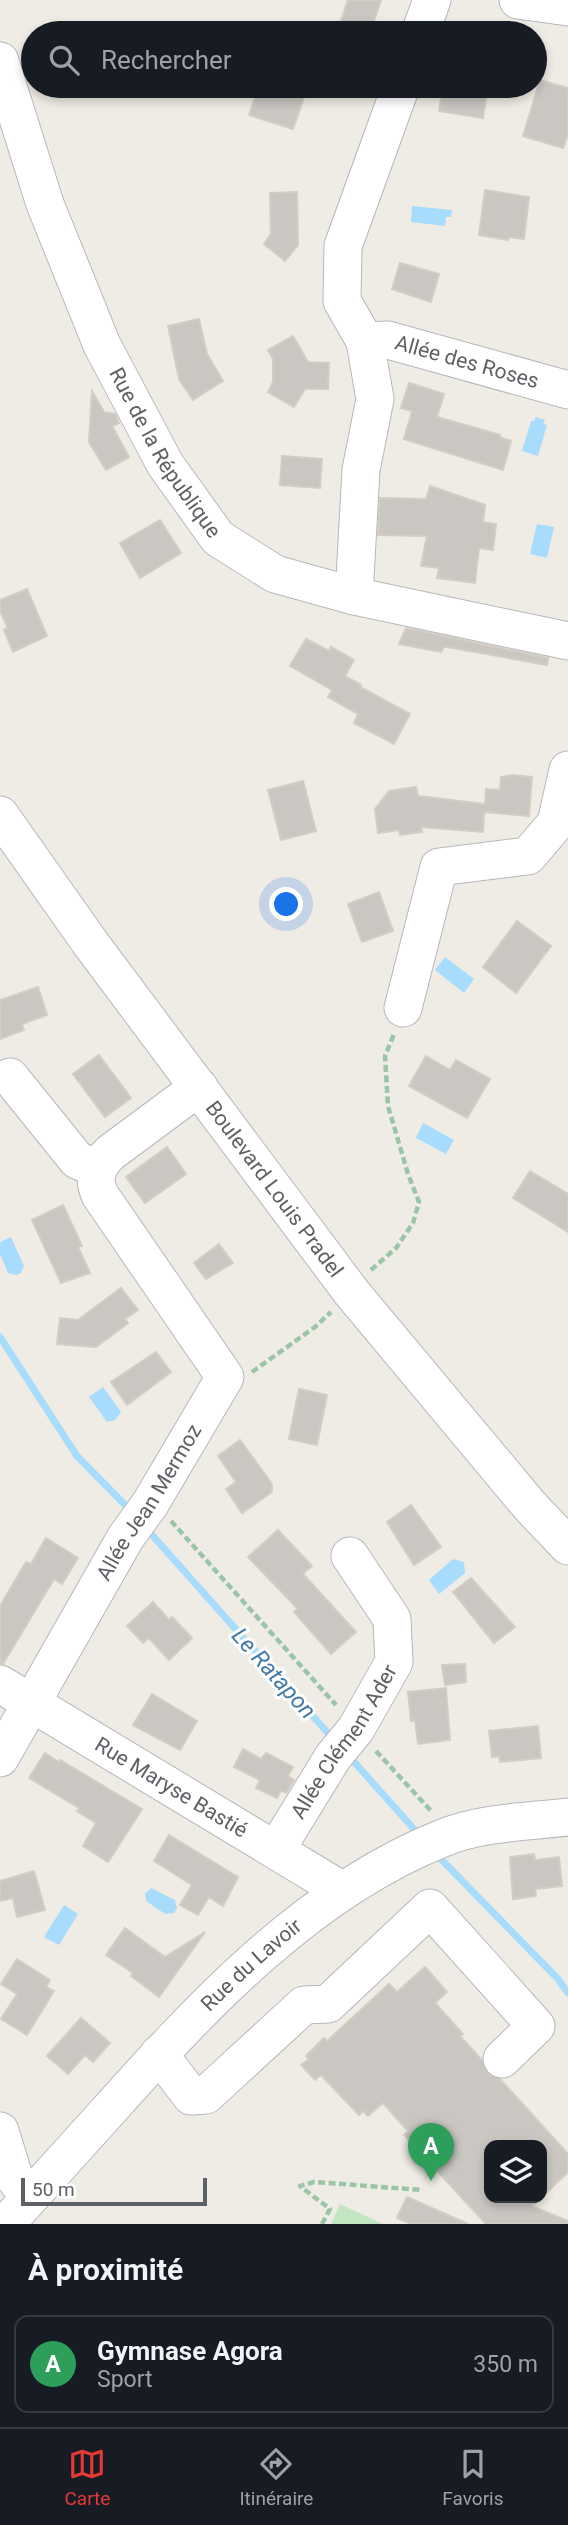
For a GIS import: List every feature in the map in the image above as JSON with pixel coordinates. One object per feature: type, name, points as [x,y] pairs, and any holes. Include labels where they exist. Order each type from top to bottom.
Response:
[{"type":"street","points":[[424,21],[432,0]]},
{"type":"street","points":[[517,0],[568,8]]},
{"type":"street","name":"Rue de la République","points":[[0,61],[46,204],[97,332],[164,464],[218,538],[275,574],[354,596],[568,641]]},
{"type":"street","points":[[354,596],[361,470],[375,399],[365,341],[342,301],[343,246],[397,98]]},
{"type":"street","name":"Allée des Roses","points":[[365,341],[388,340],[568,390]]},
{"type":"street","points":[[403,1008],[439,867],[528,856],[556,823],[568,771]]},
{"type":"street","name":"Boulevard Louis Pradel","points":[[0,815],[91,943],[352,1293],[530,1506],[568,1546]]},
{"type":"street","points":[[10,1077],[77,1160],[98,1169]]},
{"type":"street","points":[[200,1087],[110,1153],[100,1164],[96,1185],[139,1254],[225,1377]]},
{"type":"street","name":"Allée Jean Mermoz","points":[[0,1758],[126,1537],[150,1504],[225,1377]]},
{"type":"street","name":"Allée Clément Ader","points":[[276,1850],[394,1662],[392,1619],[350,1556]]},
{"type":"street","name":"Rue Maryse Bastié","points":[[0,1684],[343,1891]]},
{"type":"street","name":"Rue du Lavoir","points":[[6,2224],[159,2054],[221,1990],[343,1891],[444,1837],[479,1827],[568,1817]]},
{"type":"street","points":[[159,2054],[191,2096],[206,2095],[304,2004],[328,2004],[430,1908],[536,2026],[502,2059]]},
{"type":"street","points":[[0,2131],[14,2177],[29,2197]]},
{"type":"path","points":[[225,1377],[240,1379],[248,1375],[315,1326],[396,1248],[413,1223],[419,1202],[388,1106],[385,1056],[403,1008]]},
{"type":"path","points":[[150,1504],[165,1514],[344,1743],[437,1818],[444,1837]]},
{"type":"path","points":[[322,2224],[330,2209],[300,2186],[314,2182],[423,2190]]},
{"type":"green space","points":[[340,2204],[383,2224],[331,2224]]},
{"type":"water","points":[[412,206],[452,210],[451,217],[446,217],[445,226],[411,222]]},
{"type":"water","points":[[536,417],[545,420],[543,424],[547,425],[538,456],[522,451],[531,421]]},
{"type":"water","points":[[537,524],[554,527],[547,558],[530,554]]},
{"type":"water","points":[[445,957],[474,979],[464,993],[435,970]]},
{"type":"water","points":[[423,1123],[454,1140],[446,1154],[416,1138]]},
{"type":"water","points":[[11,1237],[24,1266],[17,1275],[8,1273],[0,1254],[0,1242]]},
{"type":"water","points":[[103,1387],[121,1412],[115,1420],[107,1422],[89,1397]]},
{"type":"water","points":[[453,1559],[464,1562],[465,1573],[439,1594],[429,1580]]},
{"type":"water","points":[[151,1888],[175,1900],[177,1908],[174,1913],[165,1914],[146,1901],[145,1894]]},
{"type":"water","points":[[64,1905],[78,1914],[59,1945],[44,1937]]},
{"type":"building","points":[[348,0],[381,0],[374,21],[341,21]]},
{"type":"building","points":[[547,82],[568,88],[568,134],[563,148],[523,136],[535,98],[547,98]]},
{"type":"building","points":[[255,98],[304,98],[293,129],[249,115]]},
{"type":"building","points":[[441,98],[486,98],[483,118],[439,111]]},
{"type":"building","points":[[485,190],[529,197],[524,239],[509,237],[508,240],[479,235]]},
{"type":"building","points":[[297,192],[298,245],[285,261],[264,244],[271,234],[270,193]]},
{"type":"building","points":[[400,263],[439,274],[431,302],[392,289]]},
{"type":"building","points":[[199,319],[207,354],[223,381],[193,400],[179,379],[168,326]]},
{"type":"building","points":[[293,336],[308,362],[329,363],[328,389],[305,389],[294,407],[268,392],[273,382],[273,359],[268,350]]},
{"type":"building","points":[[409,383],[444,394],[437,417],[500,435],[499,437],[511,441],[503,470],[404,439],[412,411],[401,408]]},
{"type":"building","points":[[92,391],[104,412],[115,414],[119,423],[112,426],[129,457],[106,470],[89,442]]},
{"type":"building","points":[[282,456],[322,459],[320,488],[280,485]]},
{"type":"building","points":[[430,486],[485,505],[483,522],[496,524],[493,550],[479,548],[475,583],[437,578],[439,568],[421,566],[427,536],[378,535],[380,498],[426,499]]},
{"type":"building","points":[[160,520],[181,553],[140,578],[120,543]]},
{"type":"building","points":[[27,589],[47,636],[13,652],[4,630],[8,628],[0,611],[0,600]]},
{"type":"building","points":[[406,628],[548,658],[547,665],[447,647],[441,652],[399,644]]},
{"type":"building","points":[[306,639],[329,651],[331,647],[354,660],[345,676],[410,714],[394,744],[354,723],[358,714],[328,697],[332,690],[290,666]]},
{"type":"building","points":[[501,777],[532,777],[529,816],[484,812],[483,832],[421,827],[422,832],[400,835],[399,830],[378,833],[375,809],[389,791],[416,787],[418,796],[485,804],[486,789],[500,790]]},
{"type":"building","points":[[303,781],[316,831],[281,840],[268,790]]},
{"type":"building","points":[[379,892],[393,931],[362,942],[348,904]]},
{"type":"building","points":[[517,921],[551,946],[516,993],[483,967]]},
{"type":"building","points":[[38,987],[47,1015],[22,1024],[24,1030],[0,1039],[0,1000]]},
{"type":"building","points":[[99,1055],[131,1098],[105,1117],[73,1074]]},
{"type":"building","points":[[426,1056],[450,1070],[456,1060],[490,1079],[467,1118],[409,1086]]},
{"type":"building","points":[[167,1147],[186,1174],[145,1203],[126,1177]]},
{"type":"building","points":[[530,1171],[568,1194],[568,1232],[513,1198]]},
{"type":"building","points":[[63,1205],[82,1246],[78,1247],[90,1273],[61,1283],[32,1220]]},
{"type":"building","points":[[219,1244],[233,1263],[206,1279],[194,1263]]},
{"type":"building","points":[[121,1288],[138,1310],[125,1319],[128,1323],[96,1347],[57,1344],[60,1318],[78,1320]]},
{"type":"building","points":[[156,1352],[171,1372],[127,1405],[111,1382]]},
{"type":"building","points":[[299,1389],[327,1395],[317,1445],[289,1439]]},
{"type":"building","points":[[240,1440],[272,1484],[272,1492],[242,1513],[226,1489],[236,1482],[218,1456]]},
{"type":"building","points":[[411,1505],[441,1547],[414,1565],[387,1522]]},
{"type":"building","points":[[278,1530],[312,1566],[303,1574],[356,1632],[331,1654],[294,1612],[298,1609],[248,1557]]},
{"type":"building","points":[[46,1538],[78,1558],[62,1584],[54,1579],[3,1664],[0,1663],[0,1606],[26,1562],[31,1564]]},
{"type":"building","points":[[471,1578],[515,1627],[494,1643],[453,1592]]},
{"type":"building","points":[[153,1602],[169,1620],[172,1617],[192,1638],[169,1660],[149,1638],[143,1643],[127,1626]]},
{"type":"building","points":[[465,1664],[466,1682],[445,1685],[442,1665]]},
{"type":"building","points":[[446,1688],[450,1740],[418,1744],[415,1720],[411,1721],[408,1692]]},
{"type":"building","points":[[152,1694],[197,1721],[180,1750],[133,1725]]},
{"type":"building","points":[[538,1726],[541,1758],[500,1762],[499,1756],[492,1757],[489,1731]]},
{"type":"building","points":[[243,1749],[261,1759],[266,1753],[293,1767],[288,1776],[294,1780],[286,1793],[281,1790],[277,1798],[256,1788],[260,1780],[234,1767]]},
{"type":"building","points":[[45,1753],[142,1809],[108,1862],[83,1846],[96,1823],[77,1811],[79,1808],[29,1778]]},
{"type":"building","points":[[169,1835],[238,1877],[223,1906],[209,1897],[198,1915],[180,1905],[192,1885],[154,1861]]},
{"type":"building","points":[[534,1854],[535,1860],[559,1857],[562,1886],[535,1889],[536,1896],[513,1899],[510,1857]]},
{"type":"building","points":[[34,1871],[45,1910],[17,1917],[13,1898],[0,1901],[0,1881]]},
{"type":"building","points":[[125,1928],[165,1957],[205,1932],[159,1997],[131,1976],[133,1973],[106,1955]]},
{"type":"building","points":[[17,1959],[50,1980],[46,1987],[54,1991],[27,2035],[1,2019],[17,1994],[1,1984]]},
{"type":"building","points":[[425,1967],[447,1992],[435,2003],[463,2034],[460,2036],[482,2060],[487,2073],[500,2079],[568,2154],[568,2172],[547,2192],[547,2140],[484,2140],[484,2203],[535,2203],[532,2206],[568,2221],[568,2224],[486,2224],[404,2135],[408,2131],[383,2103],[368,2116],[363,2111],[359,2115],[321,2075],[315,2080],[301,2065],[309,2059],[306,2056],[324,2038],[327,2041],[389,1984],[397,1992]]},
{"type":"building","points":[[81,2018],[110,2043],[93,2062],[85,2055],[68,2074],[47,2056]]},
{"type":"building","points":[[407,2197],[468,2224],[411,2224],[397,2218]]},
{"type":"waterway","name":"Le Ratapon","points":[[0,1337],[77,1456],[130,1510]]},
{"type":"waterway","name":"Le Ratapon","points":[[145,1527],[335,1741]]},
{"type":"waterway","name":"Le Ratapon","points":[[348,1755],[421,1837]]},
{"type":"waterway","name":"Le Ratapon","points":[[436,1854],[558,1979],[568,1993]]},
{"type":"place","name":"Gymnase Agora","points":[[431,2181]]}]
